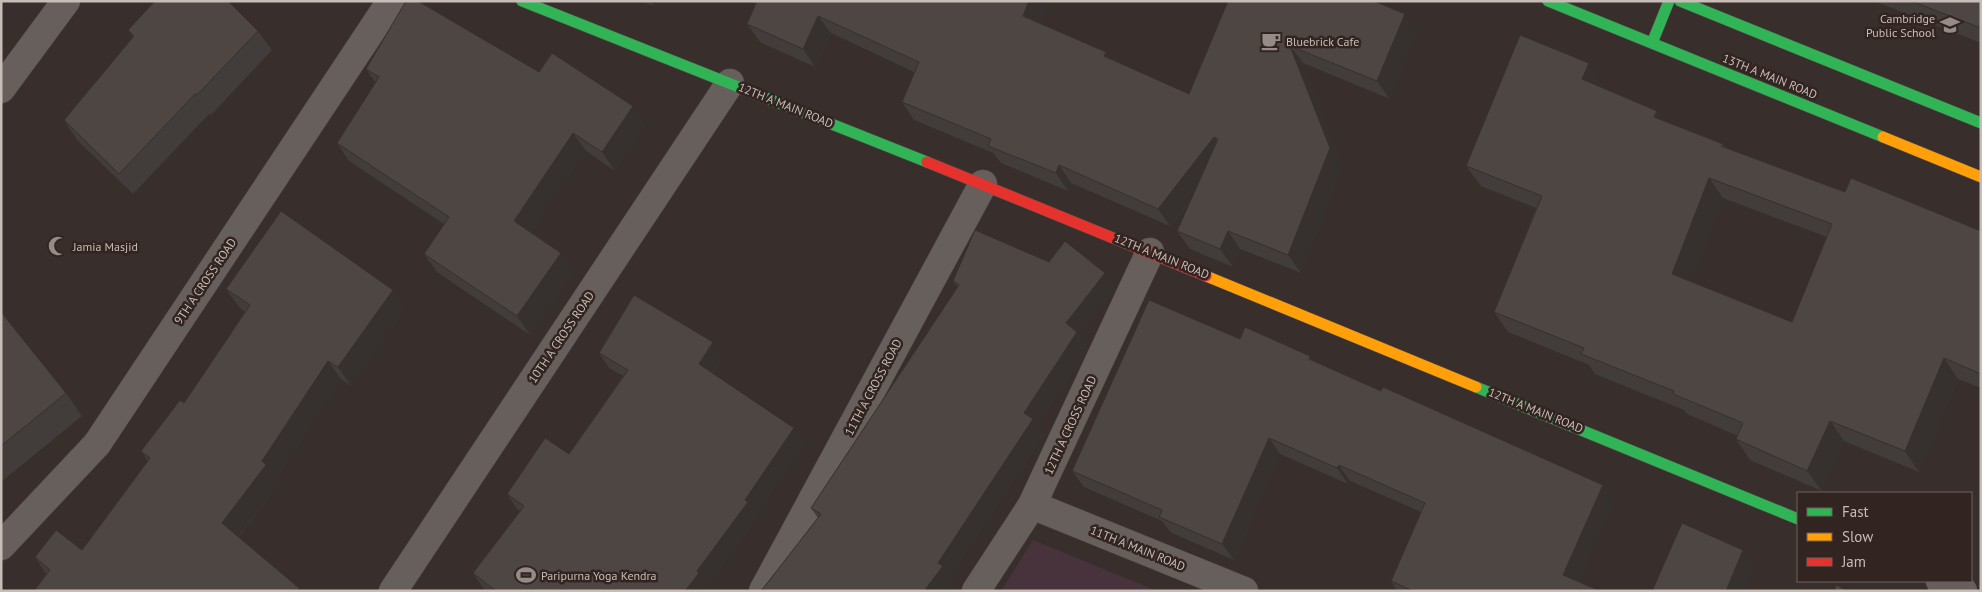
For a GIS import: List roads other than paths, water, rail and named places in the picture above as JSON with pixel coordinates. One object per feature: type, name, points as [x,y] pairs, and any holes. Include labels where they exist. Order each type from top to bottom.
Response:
[{"type":"street","points":[[1,89],[66,1]]},
{"type":"street","name":"9TH A CROSS ROAD","points":[[1,546],[97,444],[391,1]]},
{"type":"street","name":"12TH A MAIN ROAD","points":[[522,1],[983,184],[1797,519]]},
{"type":"street","name":"13TH A MAIN ROAD","points":[[1548,1],[1981,177]]},
{"type":"street","points":[[1652,43],[1669,1]]},
{"type":"street","points":[[1680,1],[1981,123]]},
{"type":"street","name":"10TH A CROSS ROAD","points":[[393,591],[730,83]]},
{"type":"street","name":"11TH A CROSS ROAD","points":[[763,591],[983,184]]},
{"type":"street","name":"12TH A CROSS ROAD","points":[[976,591],[1032,505],[1150,252]]},
{"type":"street","name":"11TH A MAIN ROAD","points":[[1032,505],[1244,591]]},
{"type":"street","points":[[1942,582],[1963,591]]},
{"type":"place","name":"Cambridge Public School","points":[[1950,25]]},
{"type":"place","name":"Bluebrick Cafe","points":[[1271,41]]},
{"type":"place","name":"Jamia Masjid","points":[[58,246]]},
{"type":"place","name":"Paripurna Yoga Kendra","points":[[526,575]]}]
